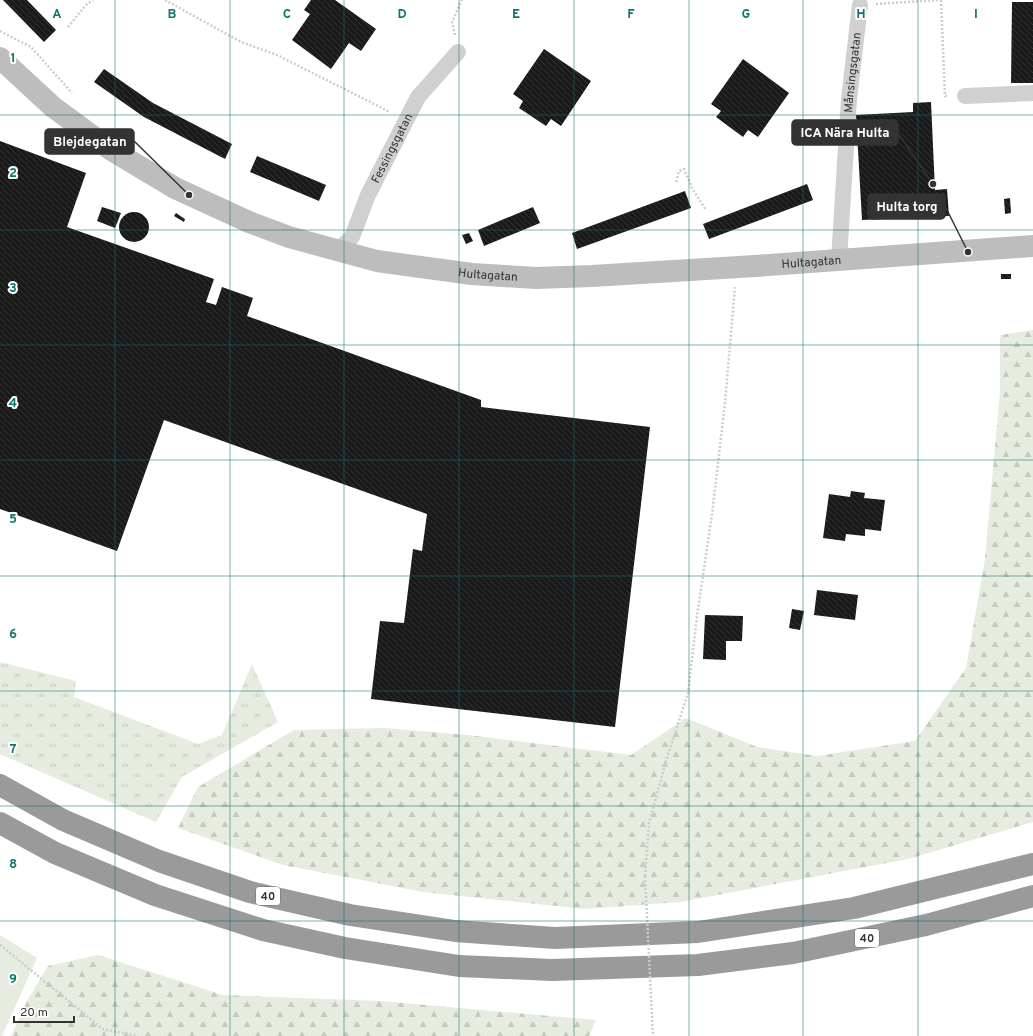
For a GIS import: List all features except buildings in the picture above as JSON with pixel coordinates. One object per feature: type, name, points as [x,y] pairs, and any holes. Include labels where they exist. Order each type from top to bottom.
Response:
[{"type":"highway","name":"40","points":[[0,785],[63,820],[159,861],[250,892],[350,915],[455,931],[555,938],[698,932],[854,908],[1033,864]]},
{"type":"highway","name":"40","points":[[0,824],[55,853],[155,895],[263,930],[345,948],[459,966],[552,970],[698,966],[808,950],[926,925],[1033,896]]},
{"type":"street","name":"Månsingsgatan","points":[[839,260],[849,99],[860,4]]},
{"type":"street","name":"Fessingsgatan","points":[[337,251],[352,237],[368,195],[418,98],[458,52]]},
{"type":"street","name":"Hultagatan","points":[[0,58],[60,112],[110,149],[175,188],[249,222],[289,237],[376,261],[472,274],[536,278],[592,276],[1033,246]]},
{"type":"street","points":[[965,96],[1033,93]]},
{"type":"path","points":[[68,27],[86,5],[93,0]]},
{"type":"path","points":[[166,0],[241,42],[277,55],[406,120]]},
{"type":"path","points":[[458,52],[452,22],[462,0]]},
{"type":"path","points":[[860,4],[939,0],[944,96],[965,96]]},
{"type":"path","points":[[0,31],[31,48],[76,98]]},
{"type":"path","points":[[676,182],[679,171],[684,169],[692,188],[706,210]]},
{"type":"path","points":[[653,1036],[645,876],[649,823],[666,761],[688,693],[725,403],[735,285]]},
{"type":"path","points":[[0,944],[103,1029],[138,1036]]},
{"type":"green space","points":[[1033,330],[1033,822],[908,859],[680,902],[585,909],[423,892],[283,865],[178,828],[198,787],[294,730],[384,728],[468,735],[631,755],[686,718],[757,747],[817,756],[915,741],[966,668],[985,559],[1000,391],[1000,335]]},
{"type":"green space","points":[[0,662],[76,681],[74,697],[198,744],[222,735],[252,664],[278,722],[182,777],[156,822],[0,754]]},
{"type":"green space","points":[[0,935],[37,958],[2,1036],[0,1036]]},
{"type":"green space","points":[[98,955],[223,995],[381,1001],[596,1020],[589,1036],[11,1036],[27,1001],[48,966]]},
{"type":"place","name":"ICA Nära Hulta","points":[[933,184]]},
{"type":"place","name":"Blejdegatan","points":[[189,195]]},
{"type":"place","name":"Hulta torg","points":[[968,252]]}]
